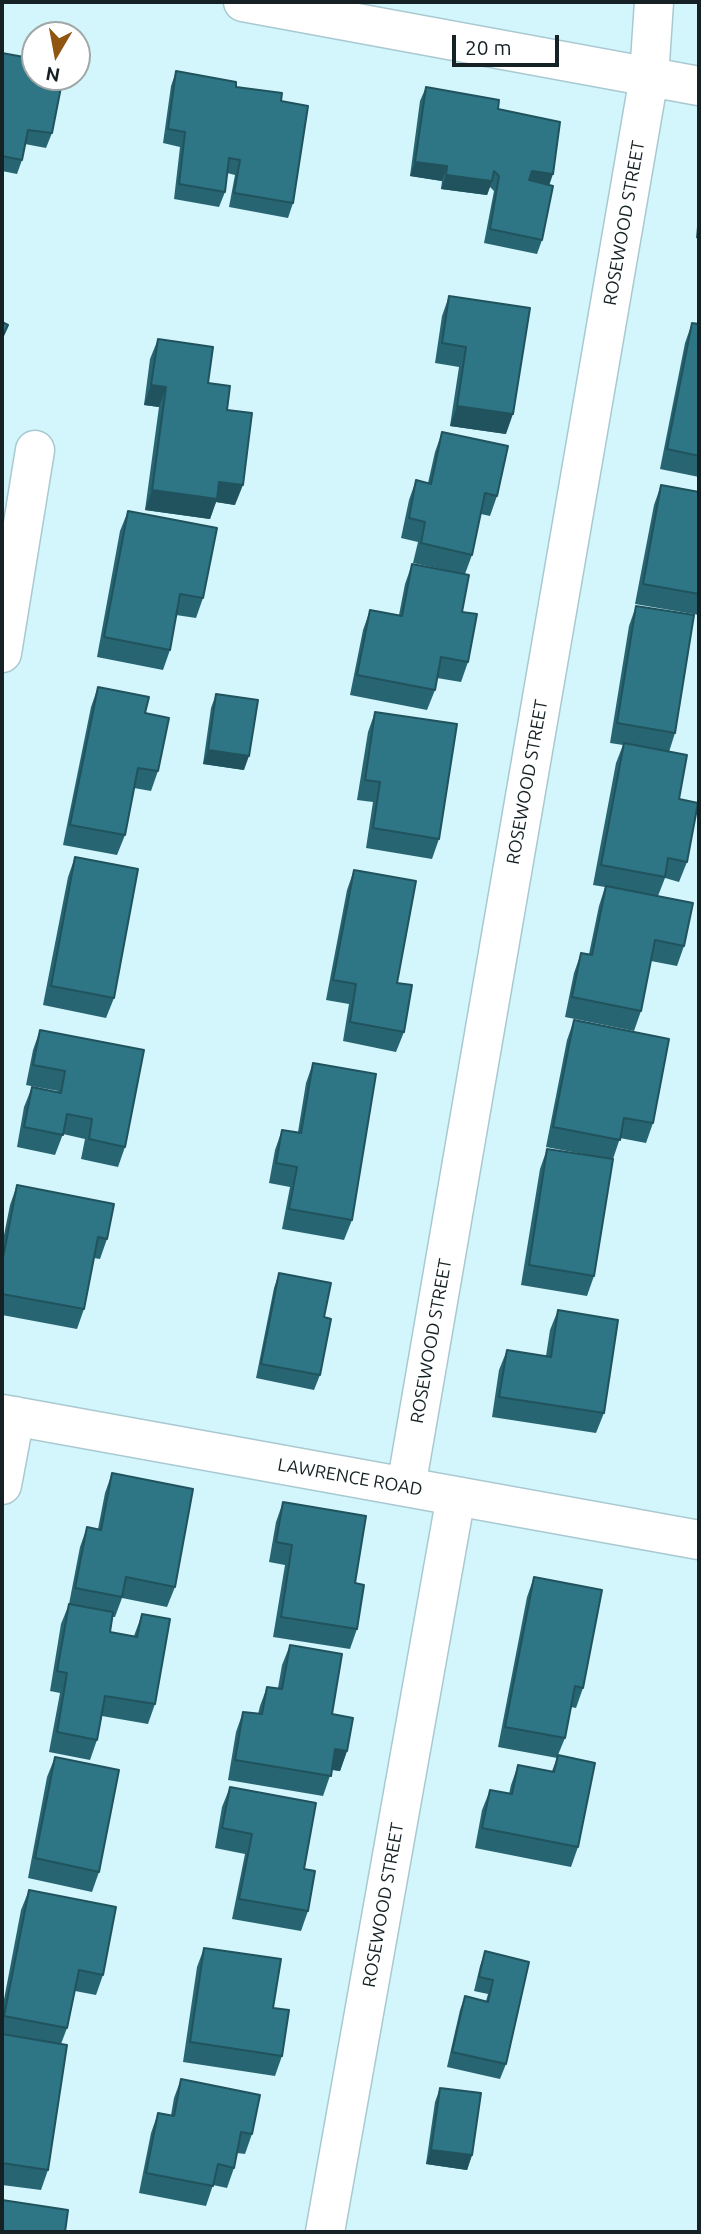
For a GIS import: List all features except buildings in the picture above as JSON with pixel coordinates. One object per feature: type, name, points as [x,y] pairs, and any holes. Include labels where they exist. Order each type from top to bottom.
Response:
[{"type":"street","points":[[243,2],[699,86]]},
{"type":"street","name":"ROSEWOOD STREET","points":[[406,1487],[649,77],[654,2]]},
{"type":"street","points":[[2,653],[35,450]]},
{"type":"street","points":[[2,1485],[8,1415]]},
{"type":"street","name":"LAWRENCE ROAD","points":[[8,1415],[699,1540]]},
{"type":"street","name":"ROSEWOOD STREET","points":[[325,2232],[456,1496]]}]
